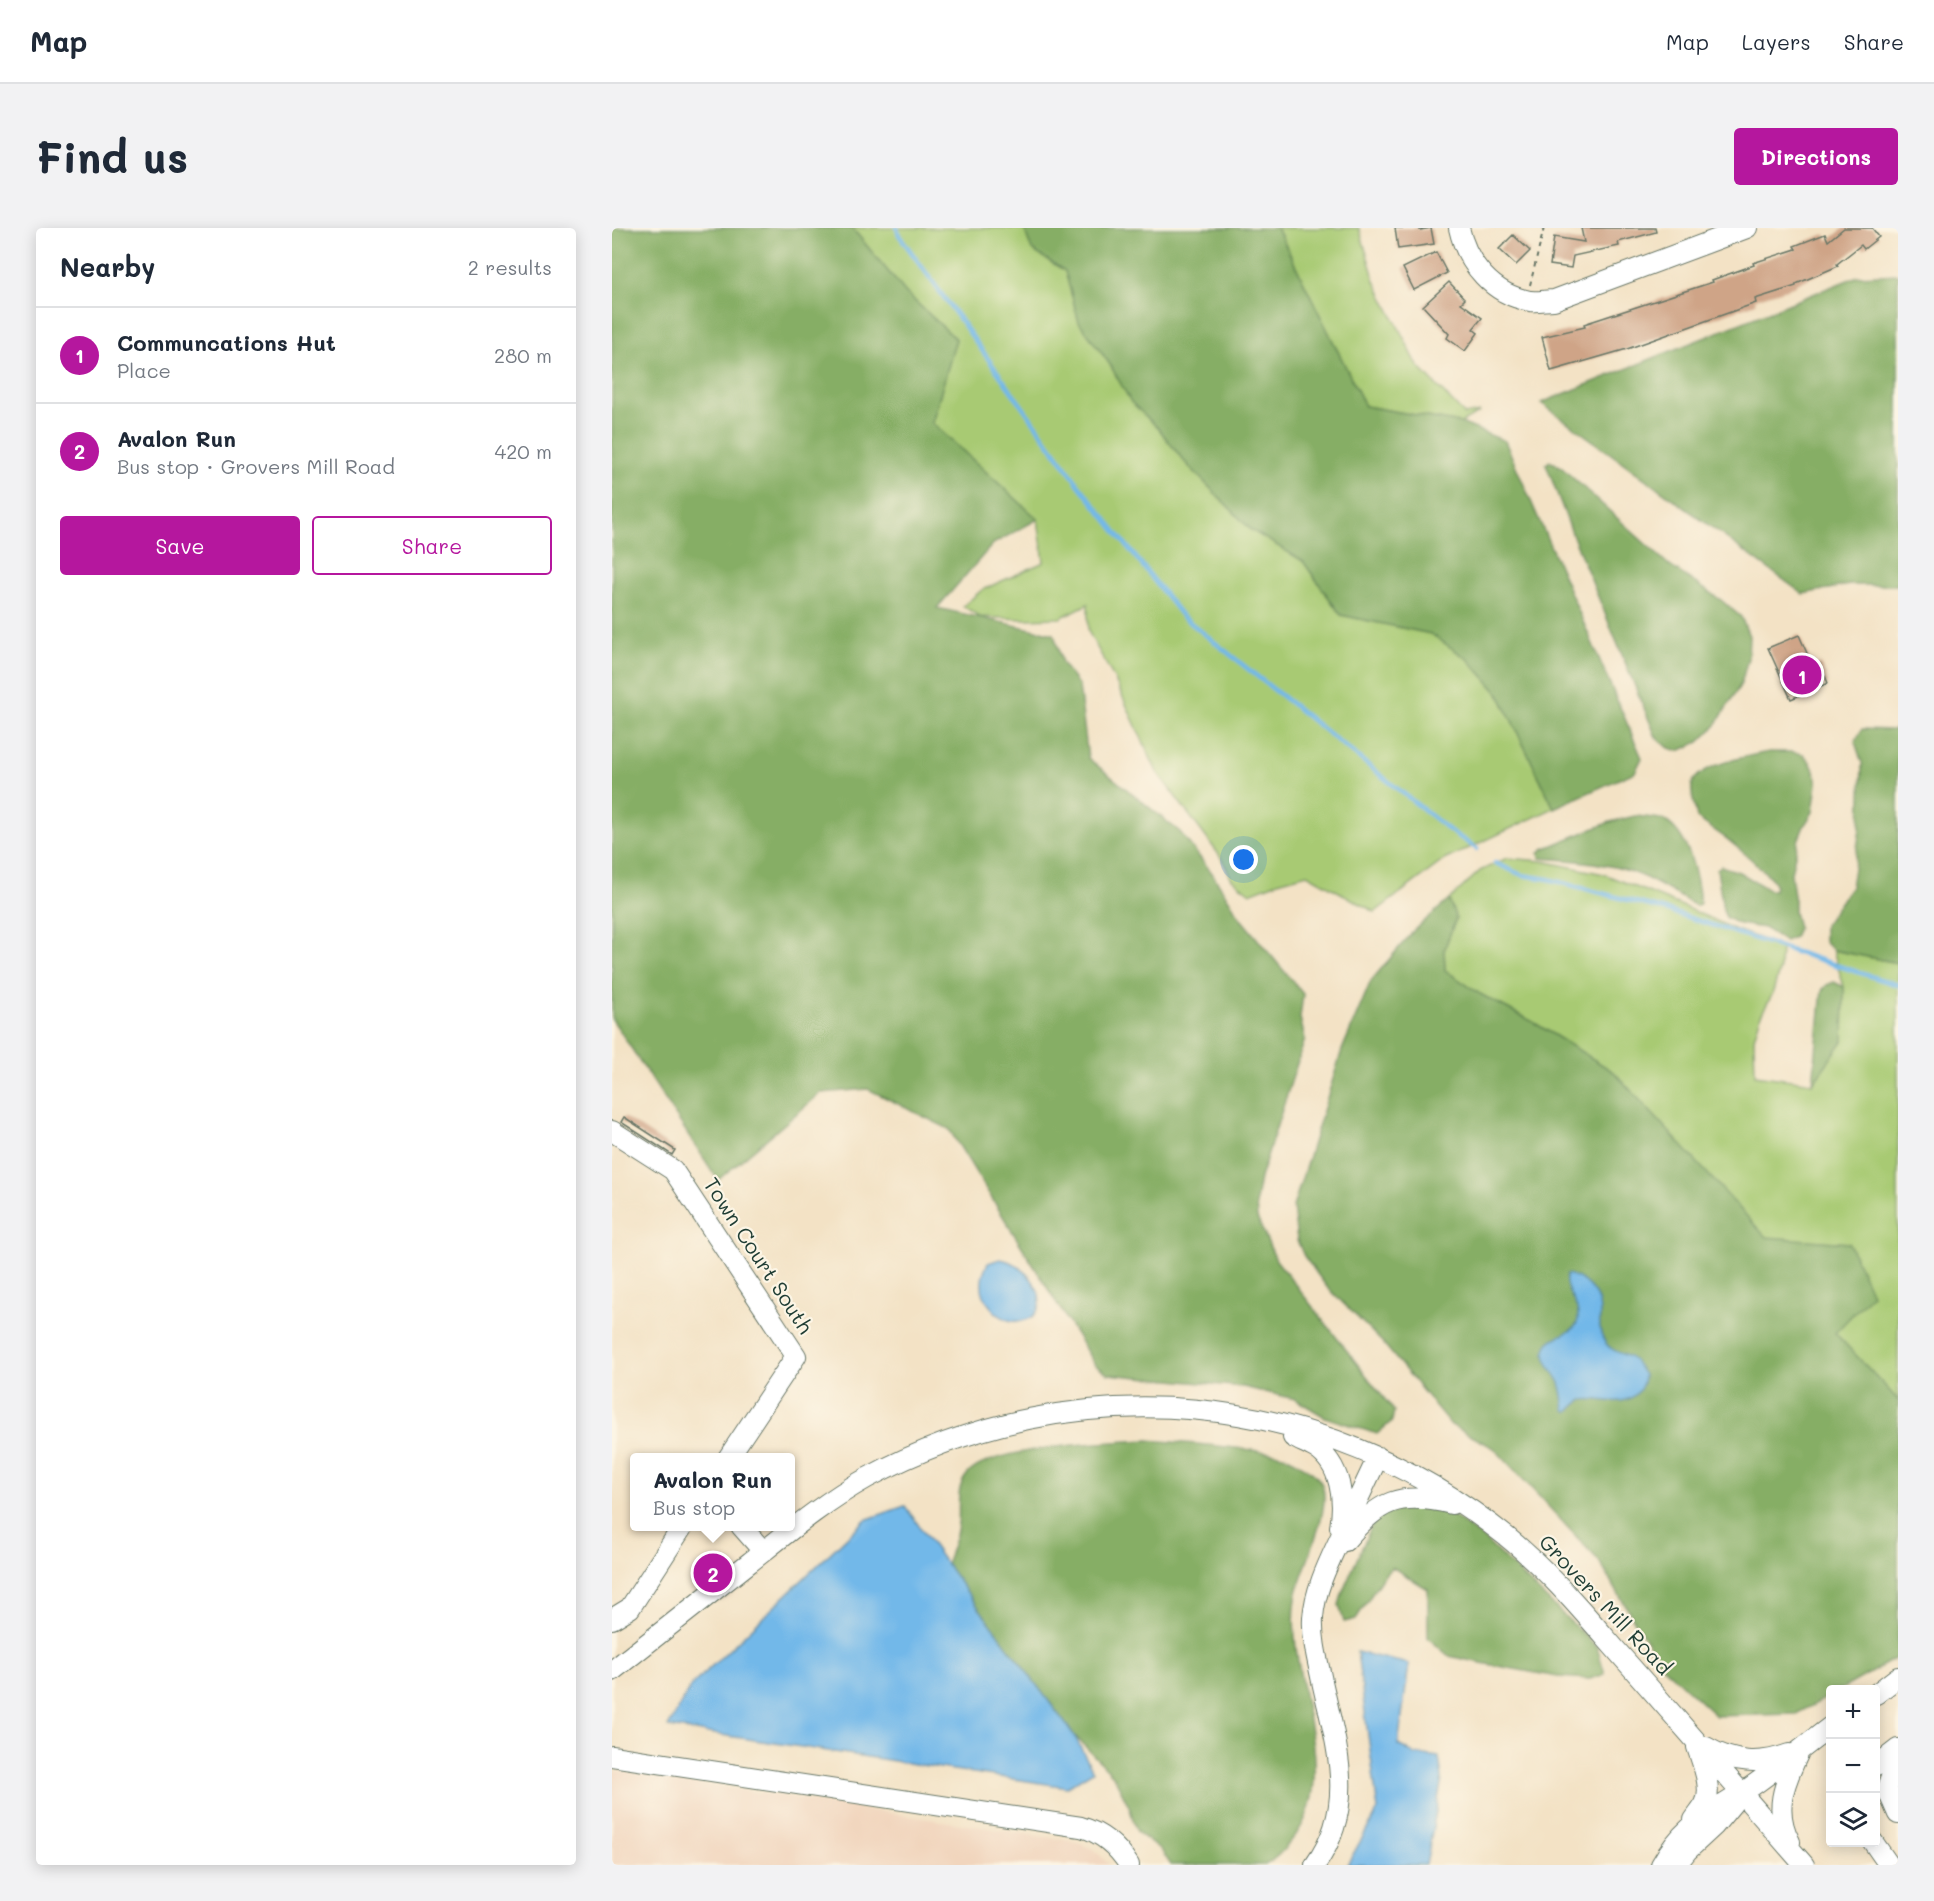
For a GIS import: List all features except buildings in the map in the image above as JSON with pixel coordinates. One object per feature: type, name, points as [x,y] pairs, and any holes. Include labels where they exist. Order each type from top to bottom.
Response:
[{"type":"street","points":[[1459,228],[1468,252],[1481,274],[1501,291],[1527,300],[1554,300],[1747,228]]},
{"type":"street","name":"Town Court South","points":[[612,1131],[673,1170],[796,1356],[731,1453]]},
{"type":"street","name":"Grovers Mill Road","points":[[795,1520],[899,1461],[954,1439],[1012,1422],[1090,1409],[1140,1406],[1180,1408],[1256,1419],[1304,1431],[1378,1457],[1418,1477],[1477,1514],[1509,1538],[1560,1586],[1802,1863]]},
{"type":"street","points":[[1256,1419],[1316,1448],[1335,1472],[1341,1492],[1339,1532],[1316,1598],[1313,1631],[1340,1771],[1341,1793],[1339,1814],[1333,1833],[1315,1865]]},
{"type":"street","points":[[1329,1562],[1378,1457]]},
{"type":"street","points":[[1329,1562],[1364,1520],[1394,1501],[1413,1497],[1428,1498],[1477,1514]]},
{"type":"street","points":[[612,1619],[630,1608],[680,1531]]},
{"type":"street","points":[[745,1531],[763,1551]]},
{"type":"street","name":"Grovers Mill Road","points":[[612,1671],[763,1551],[775,1532]]},
{"type":"street","points":[[1880,1690],[1898,1677]]},
{"type":"street","points":[[1689,1827],[1712,1810],[1742,1793],[1826,1730]]},
{"type":"street","points":[[1696,1741],[1733,1759],[1752,1761],[1776,1759],[1800,1750]]},
{"type":"street","points":[[1661,1865],[1705,1803],[1707,1795],[1703,1767],[1696,1741]]},
{"type":"street","points":[[1880,1762],[1898,1749]]},
{"type":"street","points":[[1800,1750],[1787,1776],[1780,1804],[1783,1829],[1802,1863]]},
{"type":"street","points":[[612,1756],[1081,1827],[1106,1838],[1116,1847],[1128,1865]]},
{"type":"street","points":[[1898,1756],[1887,1789],[1898,1814]]},
{"type":"street","points":[[1676,1865],[1742,1793]]},
{"type":"street","points":[[1876,1847],[1889,1865]]},
{"type":"path","points":[[1527,300],[1544,228]]},
{"type":"shaded area","points":[[618,1771],[1071,1841],[1094,1849],[1109,1865],[612,1865],[612,1772]]},
{"type":"green space","points":[[612,228],[852,228],[906,293],[956,339],[932,423],[1038,519],[993,544],[937,608],[1054,634],[1062,663],[1079,686],[1088,758],[1180,832],[1212,873],[1241,919],[1303,994],[1300,1018],[1305,1039],[1260,1178],[1256,1201],[1257,1218],[1276,1260],[1394,1411],[1392,1421],[1377,1434],[1325,1417],[1295,1399],[1243,1387],[1108,1374],[1095,1365],[949,1129],[868,1089],[821,1093],[718,1180],[612,1019]]},
{"type":"green space","points":[[852,228],[1024,228],[1032,250],[1065,271],[1079,322],[1109,363],[1131,401],[1159,429],[1183,460],[1251,530],[1303,561],[1341,615],[1431,634],[1469,660],[1499,694],[1554,808],[1444,860],[1375,912],[1307,874],[1250,893],[1232,879],[1220,856],[1157,772],[1115,680],[1088,631],[1088,604],[1060,618],[1023,619],[980,617],[963,606],[982,590],[1044,562],[1038,519],[932,423],[956,339],[906,293]]},
{"type":"green space","points":[[1024,228],[1277,228],[1365,406],[1461,423],[1505,441],[1642,758],[1635,772],[1554,808],[1499,694],[1469,660],[1431,634],[1341,615],[1303,561],[1251,530],[1183,460],[1159,429],[1131,402],[1109,363],[1079,322],[1065,271],[1032,250]]},
{"type":"green space","points":[[1277,228],[1359,228],[1375,281],[1418,366],[1465,415],[1480,412],[1461,423],[1365,406]]},
{"type":"green space","points":[[1898,274],[1898,585],[1849,585],[1803,594],[1541,403],[1858,276]]},
{"type":"green space","points":[[1550,461],[1561,467],[1670,566],[1721,600],[1741,617],[1749,636],[1748,658],[1741,684],[1716,725],[1699,742],[1679,751],[1669,748],[1656,737],[1575,541],[1546,464]]},
{"type":"green space","points":[[1898,721],[1898,963],[1833,950],[1824,941],[1824,925],[1851,887],[1860,829],[1862,763],[1855,742],[1862,729],[1895,730]]},
{"type":"green space","points":[[1769,752],[1803,754],[1815,772],[1817,784],[1813,812],[1798,841],[1791,873],[1794,912],[1798,928],[1794,937],[1785,941],[1764,928],[1739,924],[1726,918],[1717,869],[1721,866],[1739,872],[1769,890],[1774,890],[1775,885],[1773,880],[1751,859],[1697,818],[1692,793],[1692,785],[1703,772],[1726,762]]},
{"type":"green space","points":[[1635,816],[1663,820],[1679,835],[1686,845],[1694,870],[1700,904],[1696,906],[1652,881],[1621,869],[1594,863],[1540,858],[1539,853],[1543,849],[1610,822]]},
{"type":"green space","points":[[1507,858],[1542,861],[1604,874],[1736,930],[1781,946],[1780,968],[1772,995],[1761,1015],[1754,1038],[1755,1075],[1813,1083],[1843,1041],[1844,987],[1833,950],[1898,963],[1898,1400],[1835,1333],[1849,1243],[1766,1238],[1614,1072],[1533,1022],[1480,994],[1445,970],[1444,950],[1456,919],[1449,900],[1480,871]]},
{"type":"green space","points":[[1449,900],[1456,918],[1444,950],[1445,970],[1480,994],[1533,1022],[1614,1072],[1766,1237],[1849,1243],[1872,1294],[1835,1333],[1898,1400],[1898,1657],[1849,1685],[1826,1685],[1826,1698],[1796,1714],[1716,1716],[1660,1664],[1599,1561],[1494,1448],[1451,1425],[1383,1343],[1326,1286],[1304,1256],[1297,1240],[1293,1207],[1342,1050],[1371,981],[1414,930]]},
{"type":"green space","points":[[1834,982],[1844,987],[1843,1041],[1813,1083],[1822,990]]},
{"type":"green space","points":[[1148,1440],[1283,1455],[1313,1473],[1320,1481],[1324,1492],[1324,1505],[1316,1538],[1296,1598],[1294,1628],[1310,1724],[1314,1756],[1314,1786],[1307,1815],[1291,1841],[1265,1865],[1171,1865],[1161,1850],[1137,1832],[1129,1806],[1113,1775],[1074,1735],[946,1564],[957,1529],[960,1487],[966,1476],[979,1466],[998,1458],[1023,1452],[1107,1442]]},
{"type":"green space","points":[[1393,1506],[1426,1506],[1451,1514],[1485,1540],[1597,1647],[1605,1674],[1590,1679],[1558,1677],[1449,1656],[1428,1638],[1428,1589],[1392,1567],[1382,1578],[1356,1619],[1344,1622],[1339,1605],[1343,1591],[1372,1525]]},
{"type":"water","points":[[1000,1259],[1018,1267],[1034,1282],[1040,1301],[1038,1310],[1031,1318],[1017,1321],[1006,1319],[986,1300],[982,1287],[983,1274],[988,1263]]},
{"type":"water","points":[[1567,1274],[1579,1278],[1597,1297],[1600,1310],[1600,1330],[1608,1345],[1632,1359],[1644,1375],[1638,1392],[1626,1400],[1583,1400],[1568,1412],[1565,1411],[1560,1383],[1546,1359],[1545,1350],[1550,1341],[1571,1330],[1577,1323],[1578,1312],[1567,1288]]},
{"type":"water","points":[[905,1506],[1074,1735],[1093,1771],[1067,1787],[668,1727],[691,1686],[865,1520]]},
{"type":"water","points":[[1357,1652],[1409,1664],[1398,1745],[1415,1754],[1439,1757],[1442,1778],[1426,1865],[1347,1865],[1378,1810]]},
{"type":"waterway","points":[[897,228],[899,235],[1079,485],[1182,616],[1449,830],[1477,849]]},
{"type":"waterway","points":[[1495,863],[1522,875],[1548,879],[1662,909],[1898,985]]},
{"type":"place","name":"Communcations Hut","points":[[1802,675]]},
{"type":"place","name":"Avalon Run","points":[[713,1573]]}]
